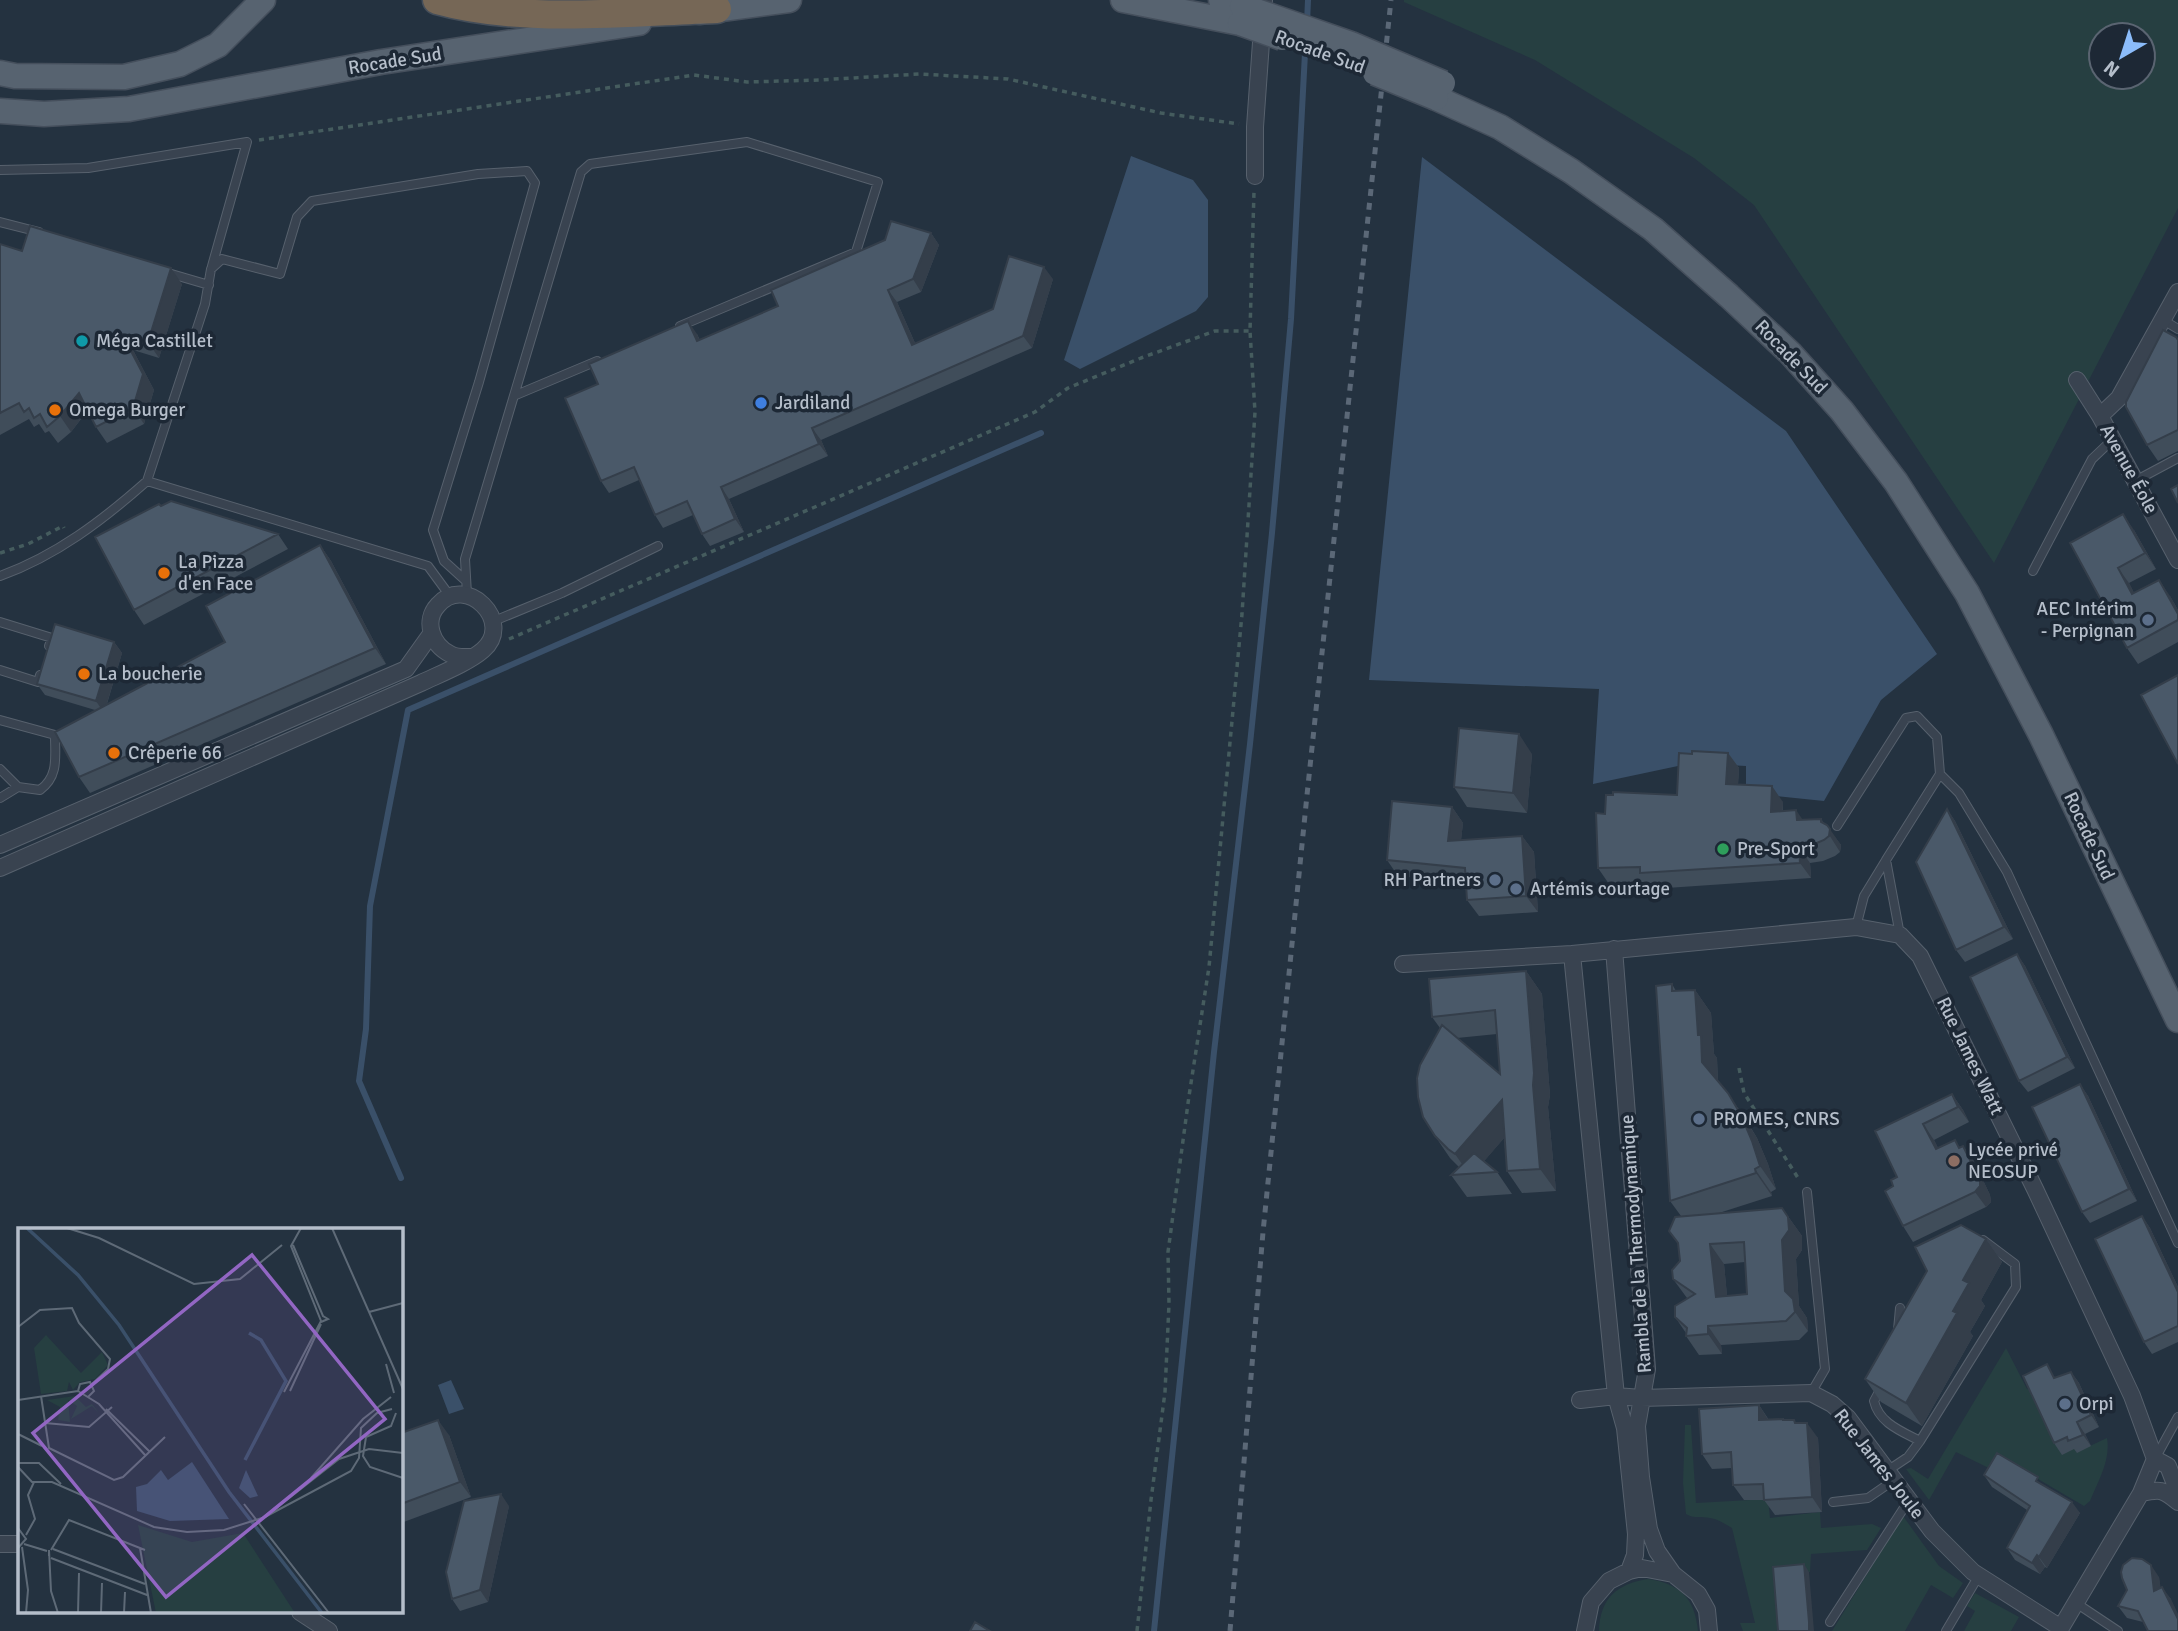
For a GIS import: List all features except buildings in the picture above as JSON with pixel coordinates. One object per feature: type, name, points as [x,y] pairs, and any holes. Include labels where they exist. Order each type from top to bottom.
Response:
[{"type":"highway","points":[[437,0],[460,6],[544,15],[717,9]]},
{"type":"main road","points":[[0,74],[124,77],[180,64],[218,45],[263,0]]},
{"type":"main road","name":"Rocade Sud","points":[[0,111],[44,114],[129,109],[382,62],[789,0]]},
{"type":"main road","name":"Rocade Sud","points":[[1123,0],[1242,7],[1352,44],[1500,127],[1571,171],[1653,229],[1790,354],[1842,411],[1896,482],[1967,593],[2041,735],[2178,1020]]},
{"type":"main road","name":"Rocade Sud","points":[[1440,91],[1506,117],[1578,160],[1661,218],[1790,332],[1855,401],[1910,473],[1982,588],[2178,984]]},
{"type":"street","points":[[1242,7],[1255,127],[1255,176]]},
{"type":"street","points":[[2100,416],[2119,398],[2178,292]]},
{"type":"street","name":"Avenue Éole","points":[[2077,380],[2100,416],[2178,560]]},
{"type":"street","points":[[0,868],[421,683],[478,653],[493,636],[494,621],[485,604],[466,588],[437,605],[431,618],[431,634],[437,645],[452,656],[478,653]]},
{"type":"street","points":[[0,845],[406,669],[431,634]]},
{"type":"street","points":[[1403,964],[1572,954],[1856,927],[1900,935]]},
{"type":"street","name":"Rue James Watt","points":[[1900,935],[1920,956],[2035,1189],[2132,1396],[2155,1459],[2168,1466],[2178,1492]]},
{"type":"street","name":"Rambla de la Thermodynamique","points":[[1615,949],[1647,1369],[1637,1426],[1648,1529],[1657,1551],[1673,1574],[1698,1594],[1707,1610],[1709,1631]]},
{"type":"street","name":"Rambla de la Thermodynamique","points":[[1572,954],[1616,1396],[1625,1428],[1636,1534],[1635,1555],[1629,1571]]},
{"type":"street","points":[[1580,1400],[1616,1396],[1641,1398],[1811,1393]]},
{"type":"street","name":"Rue James Joule","points":[[1811,1393],[1832,1404],[1847,1419],[1932,1531],[1978,1577],[2060,1629]]},
{"type":"street","points":[[2060,1629],[2141,1493],[2155,1459]]},
{"type":"street","points":[[2141,1493],[2158,1489],[2178,1502]]},
{"type":"street","points":[[0,1544],[18,1544]]},
{"type":"street","points":[[1585,1631],[1591,1602],[1609,1581],[1629,1571],[1642,1569],[1673,1574]]},
{"type":"street","points":[[303,1614],[329,1631]]},
{"type":"lane","points":[[0,170],[88,168],[247,142],[191,348],[147,481],[111,514],[71,542],[0,576]]},
{"type":"lane","points":[[466,588],[465,559],[581,172],[590,164],[747,142],[878,182],[856,252],[675,328]]},
{"type":"lane","points":[[211,269],[222,259],[280,274],[297,218],[312,201],[478,174],[527,171],[535,183],[479,382],[433,530],[444,561],[466,588]]},
{"type":"lane","points":[[0,222],[51,236]]},
{"type":"lane","points":[[156,269],[209,285]]},
{"type":"lane","points":[[2163,320],[2178,329]]},
{"type":"lane","points":[[516,395],[603,359]]},
{"type":"lane","points":[[2033,571],[2092,459],[2112,440]]},
{"type":"lane","points":[[2135,481],[2178,458]]},
{"type":"lane","points":[[147,481],[428,566],[450,596]]},
{"type":"lane","points":[[494,621],[562,593],[658,545]]},
{"type":"lane","points":[[0,622],[52,638],[45,660]]},
{"type":"lane","points":[[0,670],[38,682],[42,671]]},
{"type":"lane","points":[[1838,826],[1906,718],[1917,716],[1937,737],[1940,774],[1864,897],[1856,927]]},
{"type":"lane","points":[[0,720],[55,735],[55,768],[50,783],[40,790],[18,787],[0,769]]},
{"type":"lane","points":[[1940,774],[1959,793],[2007,872],[2178,1243]]},
{"type":"lane","points":[[0,798],[18,787]]},
{"type":"lane","points":[[1886,860],[1900,935]]},
{"type":"lane","points":[[1807,1192],[1825,1369],[1811,1393]]},
{"type":"lane","points":[[1833,1502],[1868,1498],[1908,1457],[2016,1287],[2015,1264],[1983,1240]]},
{"type":"lane","points":[[1896,1343],[1900,1308]]},
{"type":"lane","points":[[1887,1377],[1874,1401],[1876,1411],[1886,1422],[1920,1441]]},
{"type":"lane","points":[[2155,1459],[2178,1417]]},
{"type":"lane","points":[[1830,1622],[1909,1500]]},
{"type":"lane","points":[[1946,1631],[1978,1577]]},
{"type":"lane","points":[[2076,1603],[2118,1631]]},
{"type":"path","points":[[247,142],[694,75],[747,82],[919,74],[1008,79],[1161,113],[1255,127]]},
{"type":"path","points":[[1137,1631],[1165,1392],[1169,1304],[1168,1252],[1209,967],[1242,614],[1255,411],[1250,331],[1255,176]]},
{"type":"path","points":[[478,653],[1035,412],[1068,388],[1215,331],[1250,331]]},
{"type":"path","points":[[0,553],[28,544],[62,526],[71,542]]},
{"type":"path","points":[[1739,1068],[1744,1093],[1807,1192]]},
{"type":"green space","points":[[1404,0],[2178,0],[2178,208],[1994,563],[1754,205],[1694,158],[1535,60]]},
{"type":"green space","points":[[2006,1348],[2027,1389],[2031,1387],[2077,1452],[2107,1438],[2103,1470],[2090,1501],[2084,1506],[2004,1459],[1997,1472],[1956,1452],[1929,1500],[1906,1469],[1911,1468],[1928,1479]]},
{"type":"green space","points":[[1685,1425],[1691,1425],[1696,1503],[1768,1499],[1770,1518],[1820,1512],[1821,1528],[1872,1524],[1881,1528],[1867,1550],[1811,1554],[1810,1572],[1779,1575],[1783,1631],[1743,1631],[1740,1623],[1755,1623],[1732,1528],[1716,1519],[1686,1514],[1683,1483]]},
{"type":"green space","points":[[1903,1516],[1939,1566],[1963,1583],[1953,1598],[1931,1585],[1905,1631],[1832,1631]]},
{"type":"green space","points":[[1648,1579],[1669,1585],[1684,1594],[1693,1610],[1698,1631],[1599,1631],[1603,1610],[1612,1595],[1627,1585]]},
{"type":"green space","points":[[1975,1593],[2019,1617],[2011,1631],[1964,1631],[1975,1611],[1967,1606]]},
{"type":"water","points":[[1131,156],[1193,180],[1208,200],[1208,297],[1196,311],[1080,369],[1064,360]]},
{"type":"water","points":[[1422,157],[1786,431],[1937,654],[1881,700],[1824,801],[1746,793],[1746,766],[1692,763],[1593,784],[1599,689],[1369,680]]},
{"type":"water","points":[[451,1380],[464,1409],[449,1414],[438,1385]]},
{"type":"waterway","points":[[1307,23],[1308,0]]},
{"type":"waterway","points":[[1154,1631],[1214,1052],[1272,533],[1291,319],[1306,34]]},
{"type":"waterway","points":[[401,1178],[359,1081],[366,1029],[370,906],[408,710],[1041,433]]},
{"type":"railway","points":[[1230,1631],[1263,1232],[1391,0]]},
{"type":"place","name":"Méga Castillet","points":[[82,341]]},
{"type":"place","name":"Jardiland","points":[[761,403]]},
{"type":"place","name":"Omega Burger","points":[[55,410]]},
{"type":"place","name":"La Pizza d'en Face","points":[[164,573]]},
{"type":"place","name":"AEC Intérim - Perpignan","points":[[2148,620]]},
{"type":"place","name":"La boucherie","points":[[84,674]]},
{"type":"place","name":"Crêperie 66","points":[[114,753]]},
{"type":"place","name":"Pre-Sport","points":[[1723,849]]},
{"type":"place","name":"RH Partners","points":[[1495,880]]},
{"type":"place","name":"Artémis courtage","points":[[1516,889]]},
{"type":"place","name":"PROMES, CNRS","points":[[1699,1119]]},
{"type":"place","name":"Lycée privé NEOSUP","points":[[1954,1161]]},
{"type":"place","name":"Orpi","points":[[2065,1404]]}]
